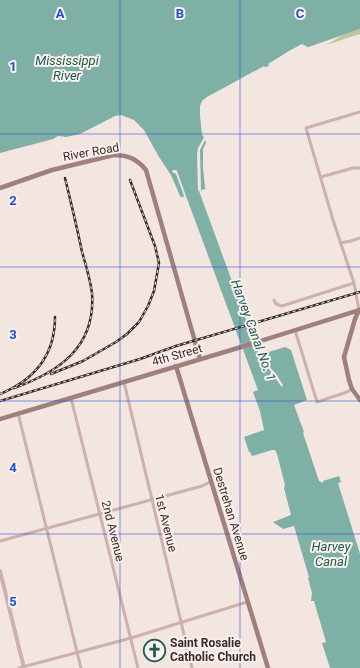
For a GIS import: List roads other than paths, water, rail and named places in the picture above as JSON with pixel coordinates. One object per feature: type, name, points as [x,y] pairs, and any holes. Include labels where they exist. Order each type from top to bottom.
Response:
[{"type":"main road","name":"River Road","points":[[0,188],[52,170],[94,159],[124,155],[133,158],[140,163],[146,170],[157,205],[200,359]]},
{"type":"main road","name":"4th Street","points":[[0,419],[360,311]]},
{"type":"main road","points":[[360,311],[355,319],[344,357],[352,389],[360,400]]},
{"type":"main road","name":"Destrehan Avenue","points":[[176,366],[210,482],[268,668]]},
{"type":"street","points":[[360,112],[306,128],[340,243],[354,283],[360,311]]},
{"type":"street","points":[[321,177],[353,168],[360,168]]},
{"type":"street","points":[[340,243],[360,238]]},
{"type":"street","points":[[274,300],[276,304],[282,306],[354,283]]},
{"type":"street","points":[[295,330],[317,402],[352,389]]},
{"type":"street","name":"1st Avenue","points":[[124,382],[192,668]]},
{"type":"street","name":"2nd Avenue","points":[[70,398],[138,668]]},
{"type":"street","points":[[18,413],[82,668]]},
{"type":"street","points":[[0,541],[100,515],[202,486],[210,482]]},
{"type":"street","points":[[0,571],[22,668],[131,638],[247,602]]},
{"type":"water","name":"Mississippi River","points":[[0,0],[360,0],[360,29],[297,51],[211,96],[203,104],[204,137],[207,141],[207,188],[199,191],[259,355],[285,347],[291,350],[307,400],[294,405],[319,481],[323,483],[323,481],[339,476],[341,482],[338,483],[360,554],[360,668],[330,668],[322,643],[326,642],[314,601],[311,601],[312,593],[309,577],[294,526],[283,529],[273,522],[291,515],[277,454],[275,450],[252,456],[249,452],[244,437],[264,430],[260,411],[253,392],[258,390],[186,196],[178,198],[169,176],[132,122],[113,120],[85,133],[0,156]]},
{"type":"railway","points":[[14,388],[46,374],[60,365],[71,355],[81,343],[88,328],[92,312],[92,293],[89,277],[65,178]]},
{"type":"railway","points":[[51,374],[83,361],[116,342],[139,322],[148,306],[154,291],[159,263],[155,246],[130,180]]},
{"type":"railway","points":[[0,401],[140,359],[176,346],[360,292]]},
{"type":"railway","points":[[0,394],[23,381],[32,374],[40,364],[47,354],[51,343],[55,317]]},
{"type":"place","name":"Saint Rosalie Catholic Church","points":[[154,650]]},
{"type":"water label","name":"Harvey Canal No. 1","points":[[254,330]]},
{"type":"water label","name":"Harvey Canal","points":[[331,554]]}]
